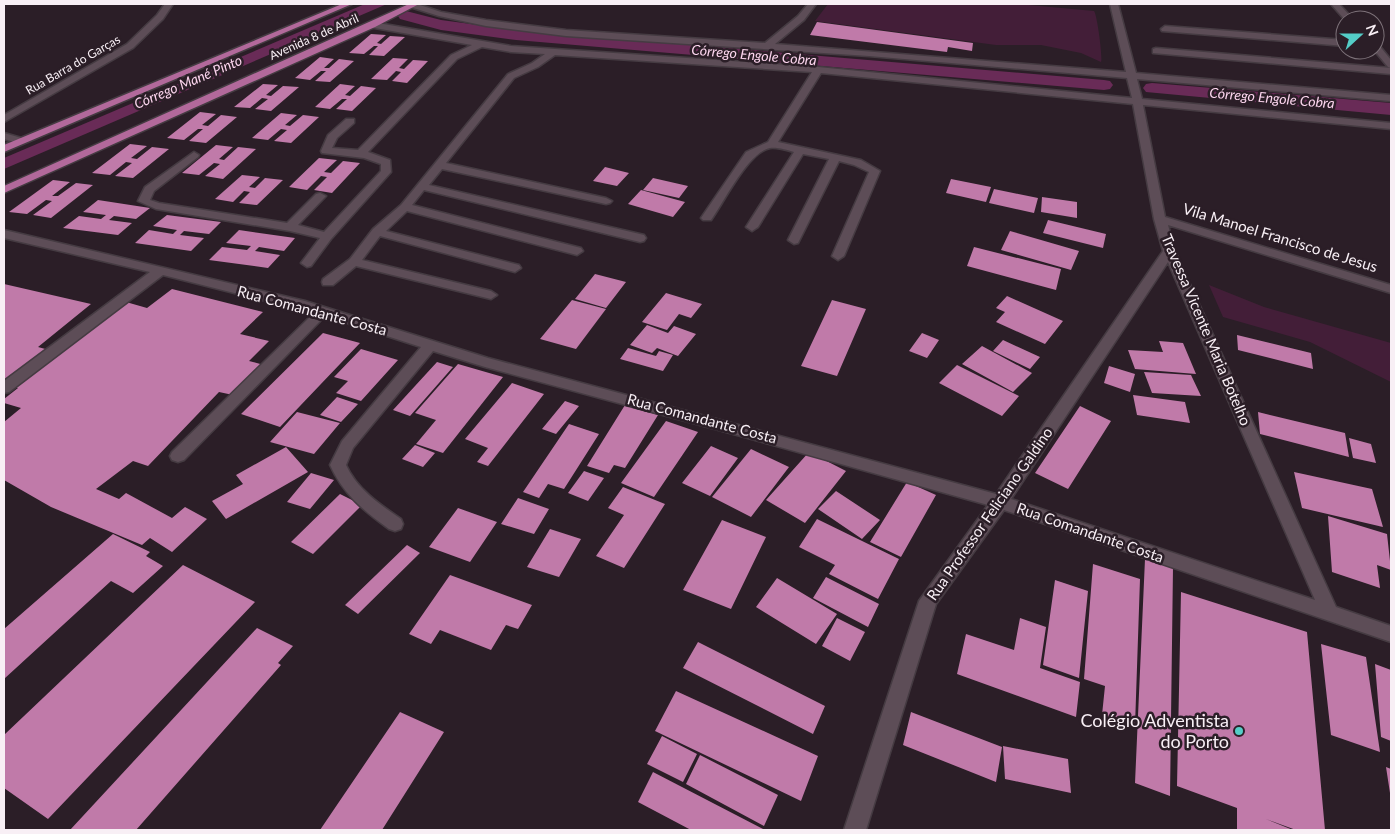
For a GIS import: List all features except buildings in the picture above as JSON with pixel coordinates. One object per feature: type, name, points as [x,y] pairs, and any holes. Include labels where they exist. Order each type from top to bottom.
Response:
[{"type":"main road","name":"Avenida 8 de Abril","points":[[4,148],[348,4]]},
{"type":"main road","name":"Avenida 8 de Abril","points":[[4,190],[372,25],[414,4]]},
{"type":"street","name":"Rua Barra do Garças","points":[[4,119],[130,46],[160,17],[169,4]]},
{"type":"street","points":[[414,4],[439,14],[495,24],[566,33],[767,46],[1391,98]]},
{"type":"street","points":[[767,46],[801,18],[812,4]]},
{"type":"street","name":"Travessa Vicente Maria Botelho","points":[[1114,4],[1138,102],[1160,218],[1169,251],[1330,614]]},
{"type":"street","points":[[372,25],[480,44],[552,53],[818,70],[1391,126]]},
{"type":"street","points":[[1165,29],[1335,42]]},
{"type":"street","points":[[361,153],[454,57],[480,44]]},
{"type":"street","points":[[1156,51],[1391,71]]},
{"type":"street","points":[[328,282],[354,262],[377,232],[405,207],[511,76],[535,65],[552,53]]},
{"type":"street","points":[[772,144],[818,70]]},
{"type":"street","points":[[306,263],[327,236],[386,172],[386,162],[361,153],[326,151],[332,138],[350,121]]},
{"type":"street","points":[[4,136],[21,141]]},
{"type":"street","points":[[707,218],[750,154],[762,147],[772,144],[857,162],[875,171],[838,256]]},
{"type":"street","points":[[752,227],[800,150]]},
{"type":"street","points":[[194,155],[149,189],[144,202],[156,206],[290,227],[327,236]]},
{"type":"street","points":[[794,240],[836,157]]},
{"type":"street","points":[[439,165],[606,202]]},
{"type":"street","points":[[422,186],[640,238]]},
{"type":"street","points":[[290,227],[320,196]]},
{"type":"street","points":[[405,207],[577,251]]},
{"type":"street","name":"Vila Manoel Francisco de Jesus","points":[[1160,218],[1391,289]]},
{"type":"street","points":[[377,232],[515,268]]},
{"type":"street","name":"Rua Comandante Costa","points":[[4,234],[300,304],[485,362],[730,426],[1000,502],[1391,634]]},
{"type":"street","name":"Rua Professor Feliciano Galdino","points":[[855,830],[928,601],[1000,502],[1169,251]]},
{"type":"street","points":[[354,262],[491,295]]},
{"type":"street","points":[[4,388],[159,272]]},
{"type":"street","points":[[178,456],[323,312]]},
{"type":"street","points":[[395,524],[364,502],[343,479],[338,465],[346,446],[430,345]]},
{"type":"shaded area","points":[[828,4],[1018,4],[1094,11],[1097,20],[1101,62],[1081,53],[1041,45],[996,45],[815,21]]},
{"type":"shaded area","points":[[1209,285],[1264,307],[1391,343],[1391,382],[1310,342],[1223,317]]},
{"type":"water","name":"Córrego Mané Pinto","points":[[365,4],[387,4],[4,169],[4,158]]},
{"type":"waterway","name":"Córrego Engole Cobra","points":[[406,16],[441,25],[516,35],[1104,85]]},
{"type":"waterway","name":"Córrego Engole Cobra","points":[[1152,88],[1391,109]]},
{"type":"place","name":"Colégio Adventista do Porto","points":[[1239,731]]}]
